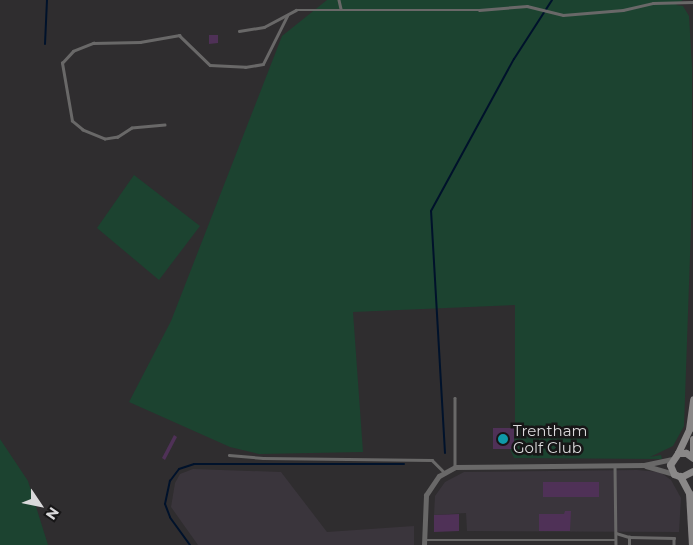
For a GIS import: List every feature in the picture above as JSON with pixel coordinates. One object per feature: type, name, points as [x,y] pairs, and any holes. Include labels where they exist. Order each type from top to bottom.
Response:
[{"type":"street","points":[[424,542],[426,495],[444,472],[455,467],[644,465],[664,463],[678,453],[689,429],[693,398]]},
{"type":"street","points":[[678,453],[686,453],[693,457],[693,439]]},
{"type":"street","points":[[672,459],[677,475],[689,493],[693,512],[692,545]]},
{"type":"street","points":[[644,465],[677,475],[693,471]]},
{"type":"lane","points":[[339,0],[341,9]]},
{"type":"lane","points":[[239,31],[264,27],[296,10],[479,10],[527,6],[542,8],[550,13],[572,14],[653,3],[693,2]]},
{"type":"lane","points":[[165,125],[132,128],[118,137],[105,139],[82,130],[72,121],[62,63],[73,51],[93,43],[140,42],[179,35],[210,65],[245,67],[263,64],[288,14]]},
{"type":"lane","points":[[455,398],[455,467]]},
{"type":"lane","points":[[230,455],[262,458],[432,460],[444,472]]},
{"type":"lane","points":[[615,465],[616,545]]},
{"type":"lane","points":[[616,533],[629,537],[674,538],[674,545]]},
{"type":"lane","points":[[629,537],[629,545]]},
{"type":"lane","points":[[424,542],[616,540]]},
{"type":"shaded area","points":[[193,469],[281,472],[327,532],[414,526],[414,545],[198,545],[171,507],[175,483],[180,474]]},
{"type":"shaded area","points":[[637,470],[660,472],[671,480],[681,498],[679,532],[467,531],[466,513],[434,515],[435,496],[445,482],[464,472]]},
{"type":"green space","points":[[327,0],[683,0],[676,5],[683,6],[689,16],[692,67],[692,199],[684,426],[673,446],[650,457],[661,455],[662,459],[514,458],[510,449],[514,448],[515,427],[515,305],[353,312],[363,452],[259,454],[230,447],[129,402],[171,321],[282,36]]},
{"type":"green space","points":[[134,175],[200,226],[159,280],[97,228]]},
{"type":"green space","points":[[0,439],[28,481],[48,545],[0,545]]},
{"type":"building","points":[[209,35],[218,35],[218,43],[209,44]]},
{"type":"building","name":"Trentham Golf Club","points":[[493,428],[514,428],[514,449],[493,449]]},
{"type":"building","points":[[174,435],[177,437],[165,460],[162,458]]},
{"type":"building","points":[[543,482],[599,482],[599,497],[543,497]]},
{"type":"building","points":[[565,511],[571,511],[570,531],[539,531],[539,514],[564,514]]},
{"type":"building","points":[[459,514],[459,531],[434,532],[434,515]]},
{"type":"waterway","points":[[45,44],[47,0]]},
{"type":"waterway","points":[[445,453],[431,211],[514,59],[552,0]]},
{"type":"waterway","points":[[190,545],[170,517],[165,504],[170,481],[179,469],[194,464],[404,464]]},
{"type":"place","name":"Trentham Golf Club","points":[[503,439]]}]
